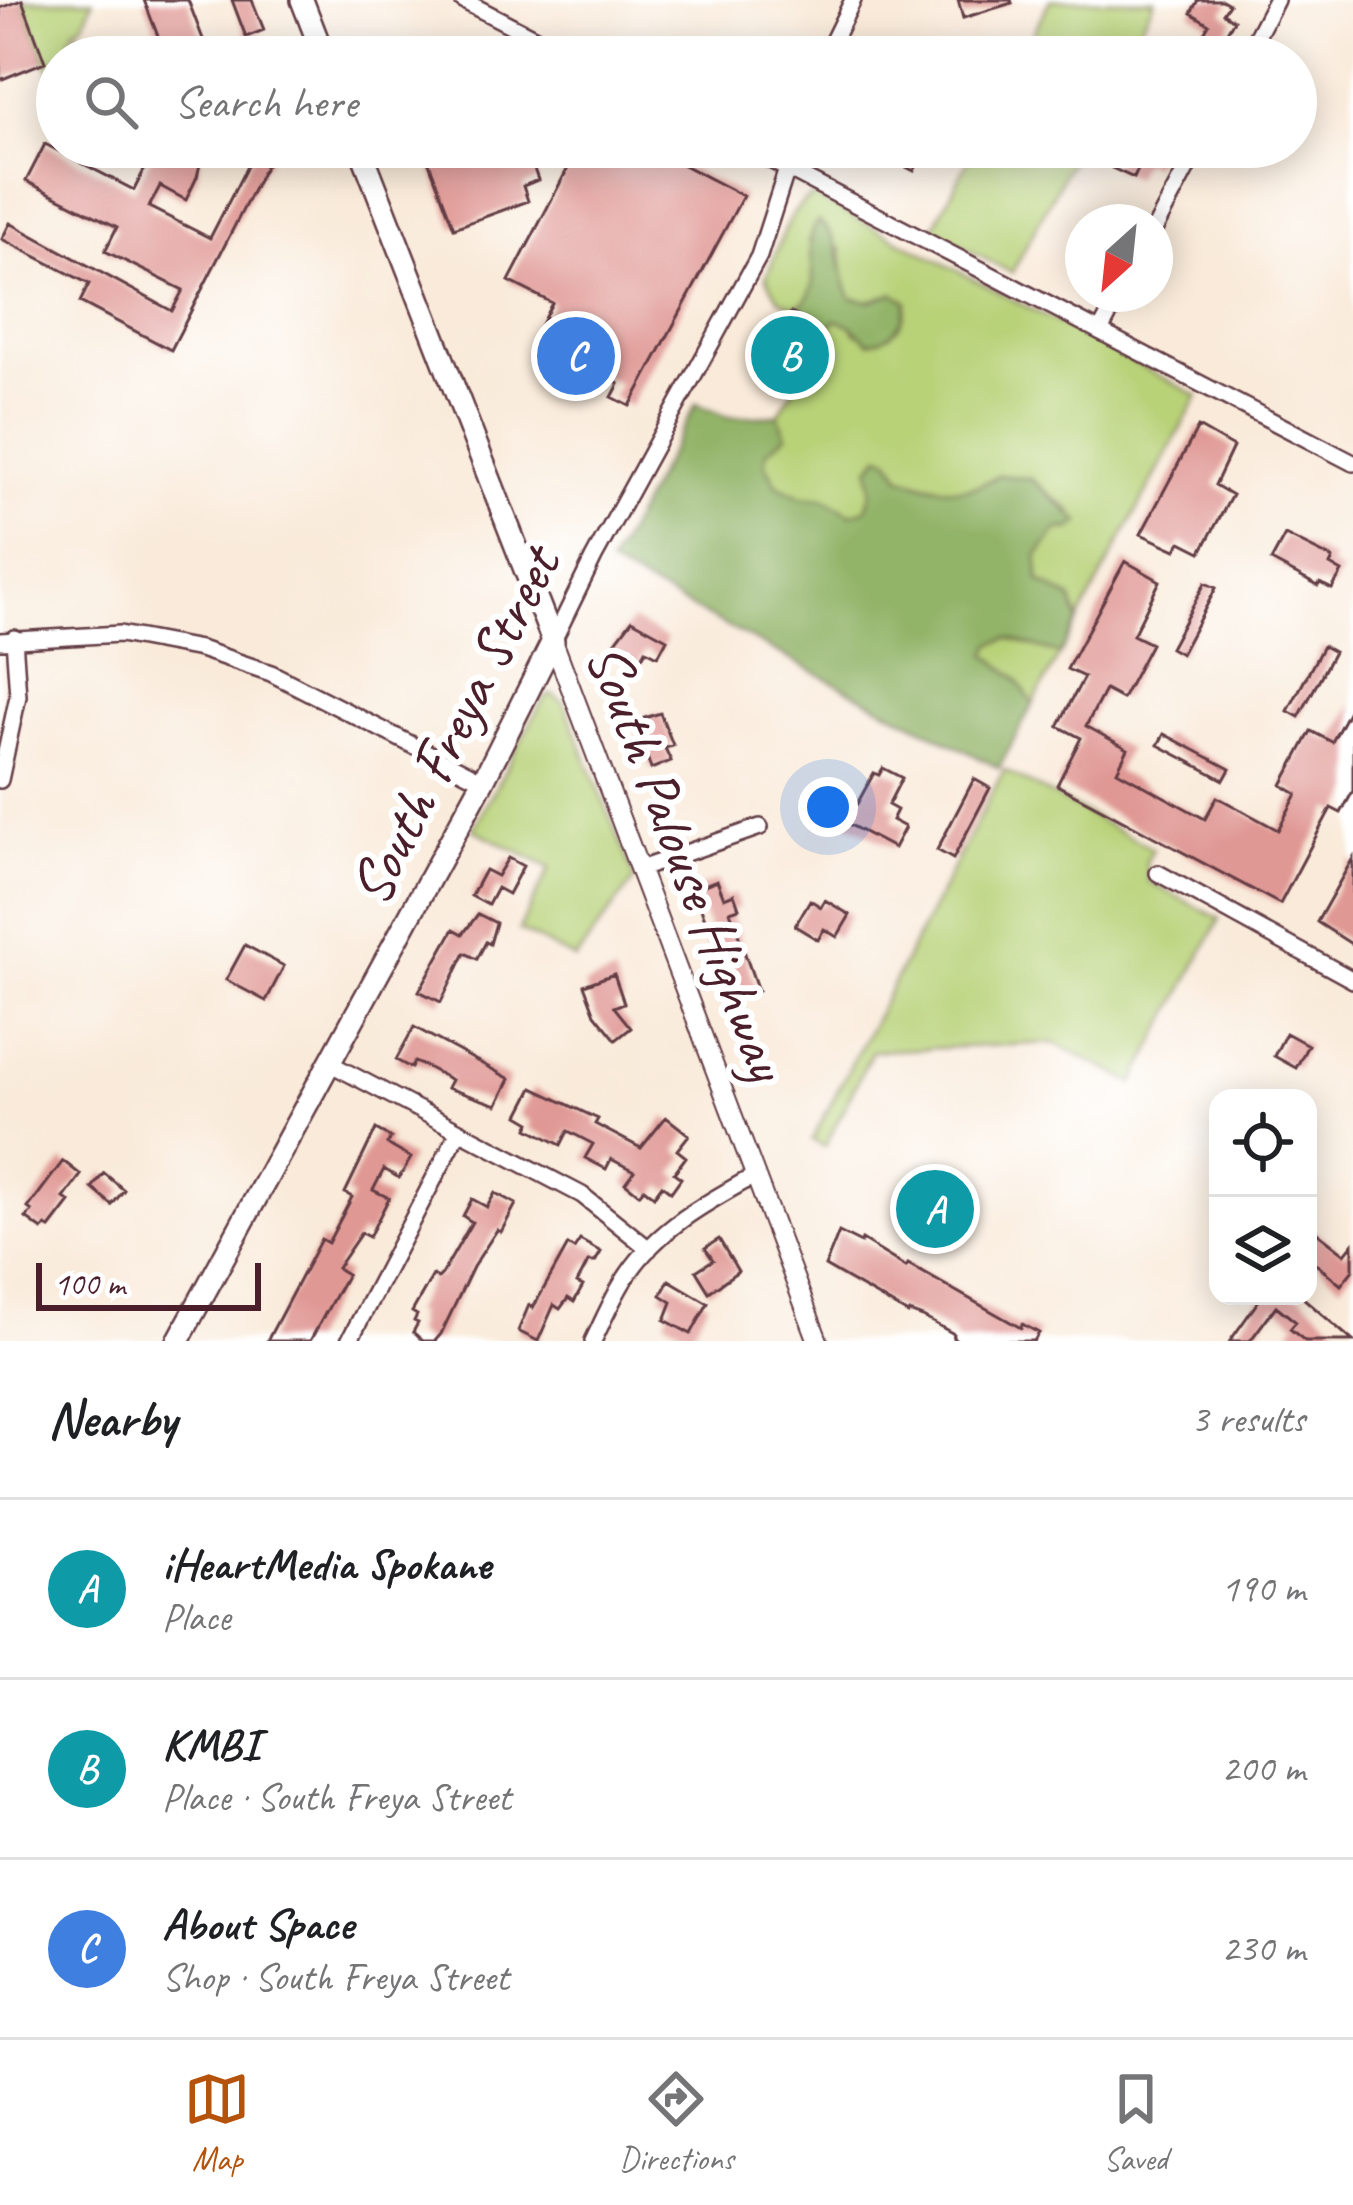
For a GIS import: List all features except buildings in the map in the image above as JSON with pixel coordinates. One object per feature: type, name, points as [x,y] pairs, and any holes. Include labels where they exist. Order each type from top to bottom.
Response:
[{"type":"main road","points":[[302,0],[316,36]]},
{"type":"main road","name":"South Palouse Highway","points":[[368,168],[553,640]]},
{"type":"main road","name":"South Freya Street","points":[[178,1341],[483,781],[553,640]]},
{"type":"street","points":[[462,0],[531,36]]},
{"type":"street","points":[[836,36],[854,0]]},
{"type":"street","points":[[1257,36],[1276,0]]},
{"type":"street","points":[[785,168],[1353,463]]},
{"type":"street","points":[[1168,204],[1187,168]]},
{"type":"street","name":"South Freya Street","points":[[553,640],[759,256],[789,170]]},
{"type":"street","points":[[1100,331],[1110,312]]},
{"type":"street","points":[[0,779],[18,696],[7,640],[120,634],[200,649],[271,673],[483,781]]},
{"type":"street","name":"South Palouse Highway","points":[[553,640],[818,1341]]},
{"type":"street","points":[[640,868],[760,827]]},
{"type":"street","points":[[1159,873],[1353,980]]},
{"type":"street","points":[[331,1064],[582,1195],[649,1249]]},
{"type":"street","points":[[349,1341],[459,1131]]},
{"type":"street","points":[[593,1341],[628,1274],[672,1225],[754,1176]]},
{"type":"green space","points":[[22,0],[93,0],[84,23],[71,36],[36,36]]},
{"type":"green space","points":[[1050,0],[1155,0],[1136,36],[1032,36]]},
{"type":"green space","points":[[964,168],[1067,168],[1012,273],[932,231]]},
{"type":"green space","points":[[814,196],[1198,396],[1078,621],[1071,599],[1039,581],[1038,555],[1057,530],[1071,529],[1072,512],[1031,479],[999,475],[975,487],[939,487],[901,477],[890,458],[870,468],[872,491],[866,510],[851,514],[822,498],[803,499],[777,485],[765,464],[766,451],[786,435],[778,415],[827,329],[836,320],[856,333],[870,301],[851,298],[843,281],[841,249],[809,239],[816,280],[807,301],[795,308],[778,298],[766,277],[791,219]]},
{"type":"green space","points":[[818,221],[837,247],[851,298],[870,301],[894,293],[907,301],[891,334],[869,342],[850,325],[836,320],[827,329],[795,308],[812,289],[810,243]]},
{"type":"green space","points":[[696,404],[728,417],[778,415],[787,435],[767,451],[765,464],[777,485],[803,498],[822,498],[851,514],[866,509],[872,491],[870,468],[880,455],[890,458],[901,477],[939,487],[975,487],[999,475],[1031,479],[1080,522],[1071,529],[1057,530],[1038,555],[1039,581],[1071,599],[1078,621],[1060,654],[1008,638],[992,644],[987,654],[1016,678],[1033,704],[999,768],[609,565]]},
{"type":"green space","points":[[1008,638],[1060,654],[1033,704],[1016,678],[987,655],[992,644]]},
{"type":"green space","points":[[552,694],[564,702],[635,879],[575,959],[519,930],[550,868],[473,829],[544,698]]},
{"type":"green space","points":[[1004,770],[1153,849],[1146,862],[1149,882],[1220,919],[1134,1083],[1054,1043],[872,1051],[825,1147],[812,1140]]},
{"type":"place","name":"KMBI","points":[[790,355]]},
{"type":"place","name":"About Space","points":[[576,356]]},
{"type":"place","name":"iHeartMedia Spokane","points":[[935,1209]]}]
